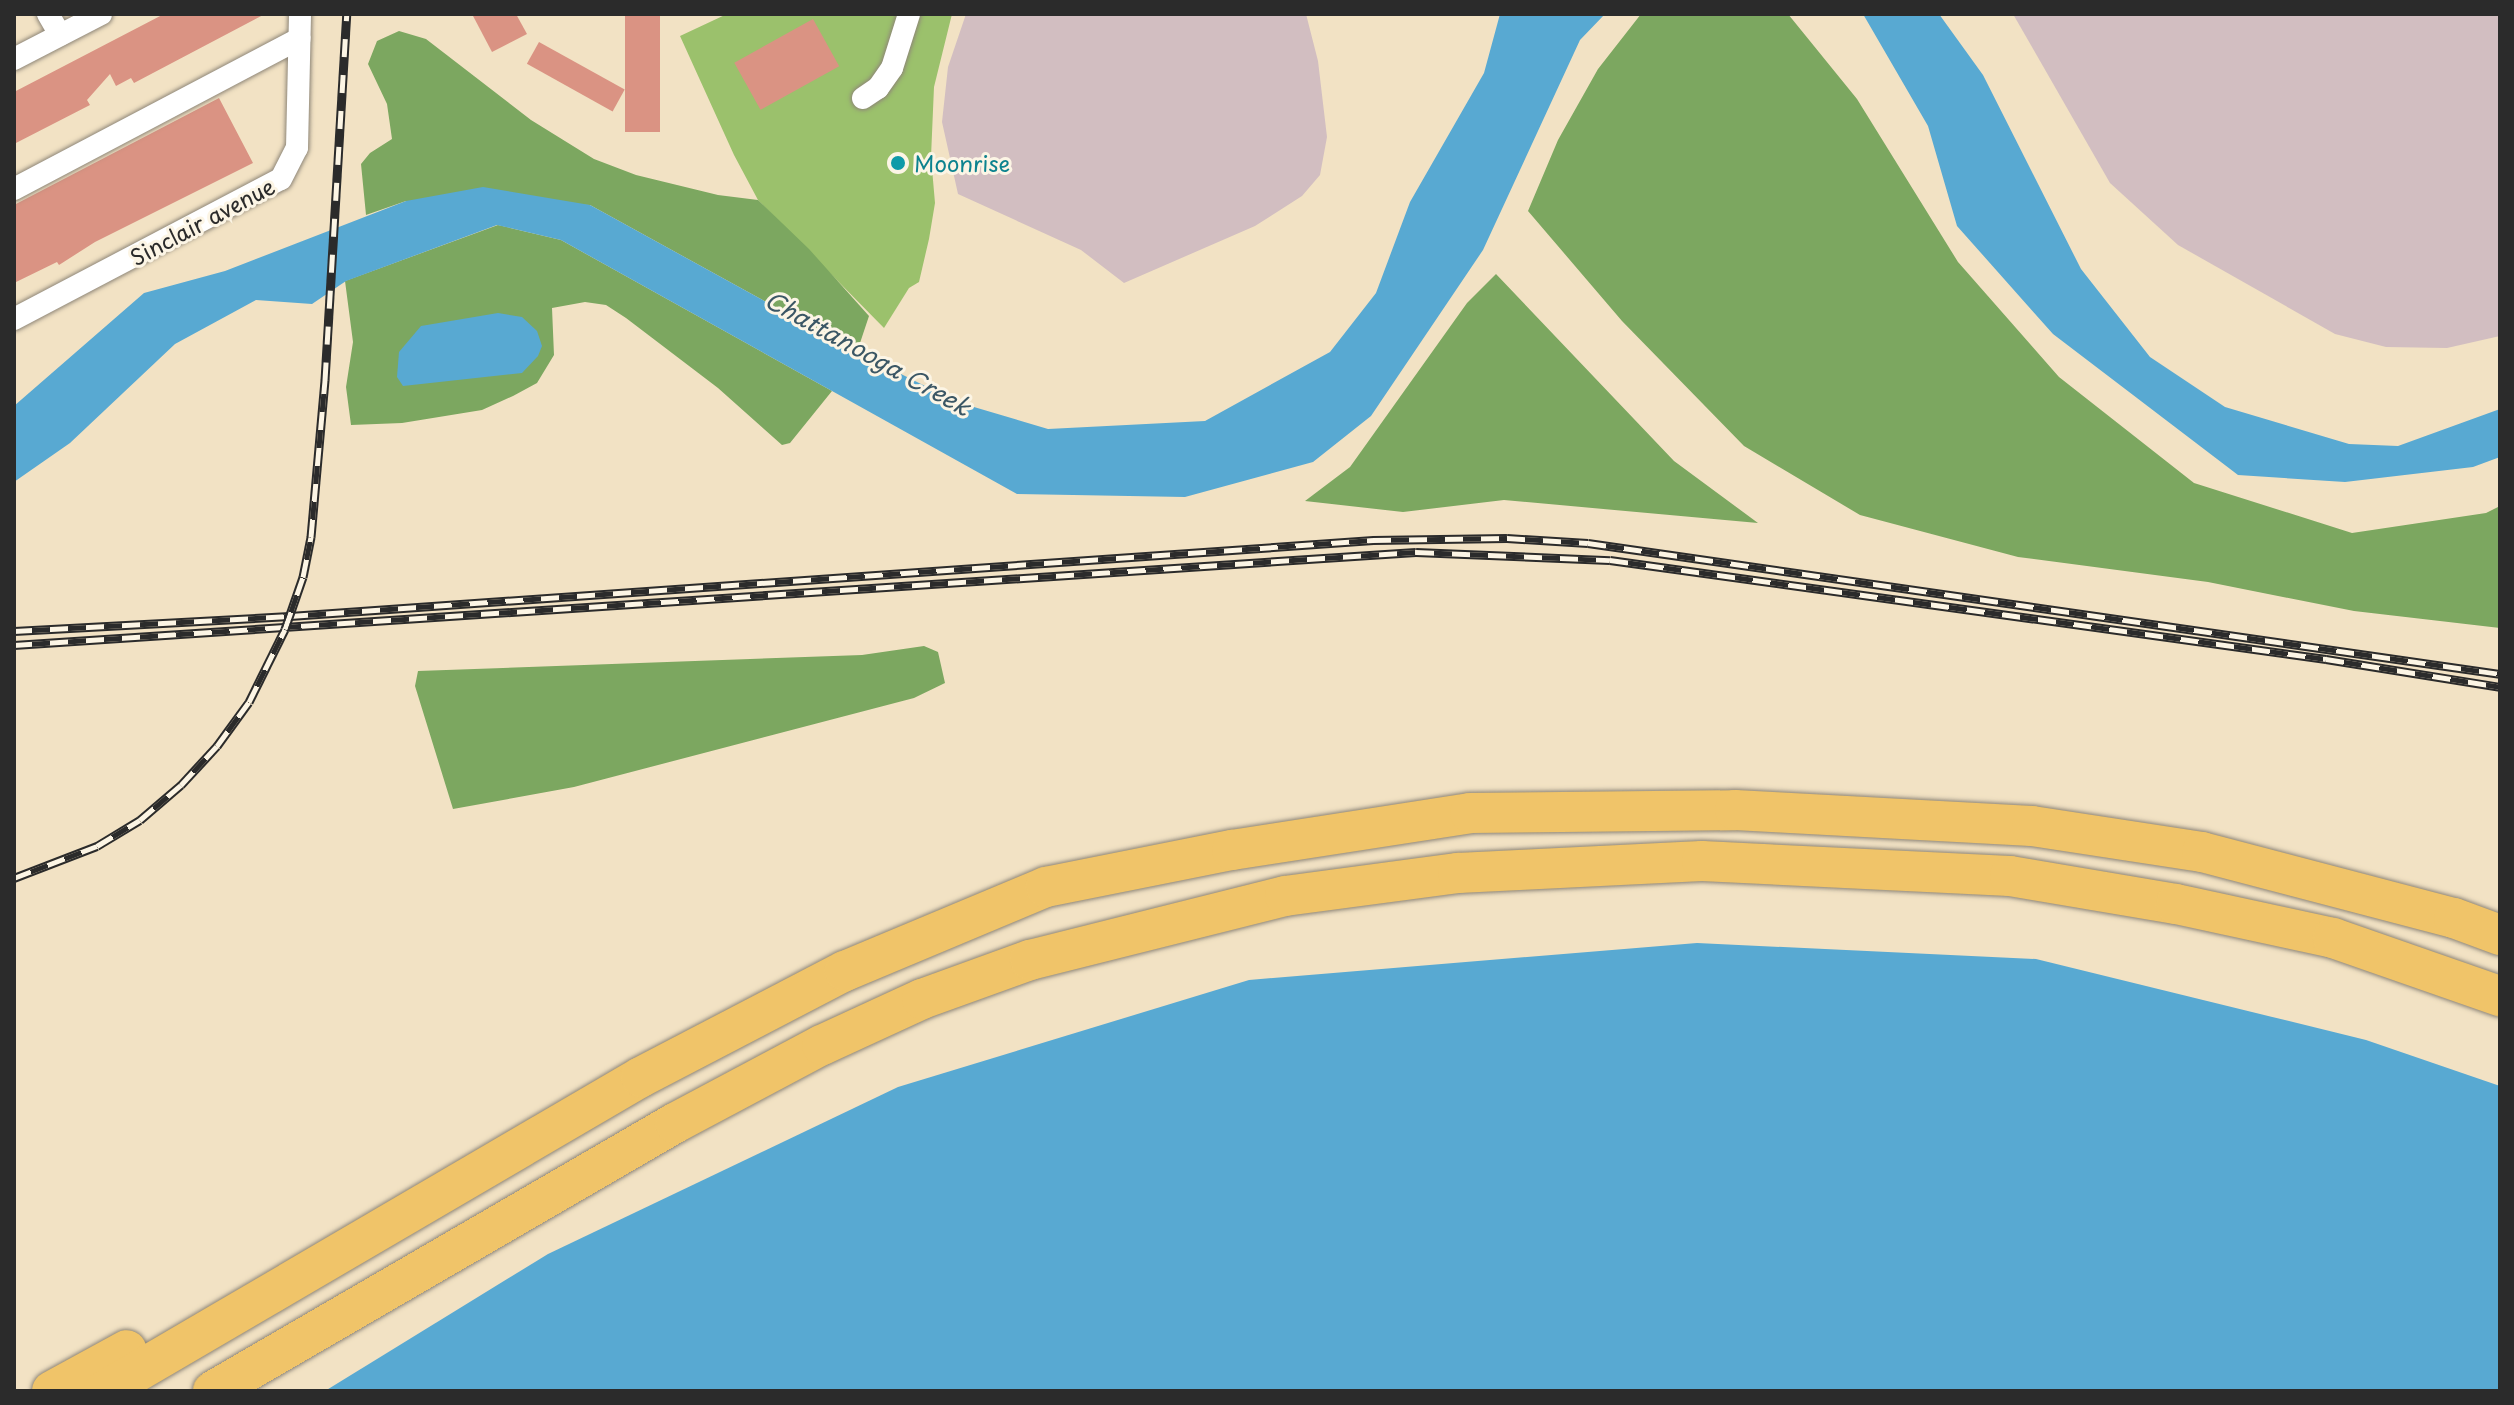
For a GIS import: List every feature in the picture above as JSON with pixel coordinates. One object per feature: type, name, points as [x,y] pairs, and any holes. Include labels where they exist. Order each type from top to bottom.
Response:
[{"type":"highway","points":[[104,1391],[641,1077],[845,971],[1046,887],[1232,850],[1470,813],[1735,810],[2032,826],[2202,852],[2454,918],[2500,935]]},
{"type":"highway","points":[[213,1391],[675,1123],[822,1045],[922,999],[1030,960],[1285,896],[1458,873],[1702,861],[2010,876],[2176,904],[2333,938],[2500,996]]},
{"type":"highway","points":[[52,1391],[152,1337],[219,1324]]},
{"type":"street","points":[[48,14],[60,35]]},
{"type":"street","points":[[14,59],[101,14]]},
{"type":"street","name":"Sinclair avenue","points":[[14,319],[281,179],[297,148],[300,14]]},
{"type":"street","points":[[863,98],[878,88],[892,68],[909,14]]},
{"type":"street","points":[[14,189],[300,38]]},
{"type":"shaded area","points":[[966,14],[1306,14],[1318,61],[1327,137],[1320,175],[1302,196],[1255,226],[1124,283],[1081,250],[958,194],[942,122],[948,67]]},
{"type":"shaded area","points":[[2013,14],[2500,14],[2500,336],[2447,348],[2386,347],[2335,334],[2178,245],[2110,183]]},
{"type":"green space","points":[[727,14],[952,14],[934,87],[931,157],[935,203],[929,239],[919,282],[909,288],[884,328],[758,200],[734,155],[680,36]]},
{"type":"green space","points":[[1641,14],[1788,14],[1857,99],[1958,262],[2059,377],[2194,483],[2352,533],[2486,513],[2500,506],[2500,628],[2354,611],[2208,582],[2018,557],[1860,515],[1744,446],[1622,321],[1528,211],[1558,140],[1598,69]]},
{"type":"green space","points":[[399,31],[426,39],[531,120],[594,159],[636,175],[718,195],[758,200],[809,249],[869,316],[857,352],[590,205],[406,201],[366,215],[361,164],[370,153],[392,139],[387,104],[368,64],[377,41]]},
{"type":"green space","points":[[498,225],[561,240],[832,391],[790,443],[782,445],[718,388],[626,318],[606,305],[585,302],[552,308],[554,355],[537,383],[513,396],[482,410],[402,423],[351,425],[346,387],[353,342],[345,281]]},
{"type":"green space","points":[[1496,274],[1674,461],[1758,523],[1504,500],[1403,512],[1305,501],[1350,467],[1467,303]]},
{"type":"green space","points":[[924,646],[938,652],[945,683],[914,698],[574,787],[453,809],[415,686],[418,671],[862,655]]},
{"type":"water","points":[[1500,14],[1605,14],[1580,40],[1483,250],[1371,416],[1313,462],[1185,497],[1017,494],[561,240],[497,225],[346,281],[312,304],[256,300],[175,344],[70,443],[14,482],[14,406],[144,293],[225,271],[406,201],[483,187],[590,205],[857,352],[957,402],[1048,429],[1205,421],[1330,352],[1376,293],[1410,202],[1484,73]]},
{"type":"water","points":[[1863,14],[1939,14],[1983,75],[2081,269],[2150,357],[2225,407],[2349,444],[2398,446],[2500,409],[2500,457],[2473,467],[2345,482],[2238,475],[2053,334],[1957,226],[1928,126]]},
{"type":"water","points":[[498,313],[522,317],[537,331],[542,346],[538,356],[522,373],[403,386],[397,377],[399,352],[421,326]]},
{"type":"water","points":[[1697,943],[2036,959],[2366,1040],[2500,1086],[2500,1391],[325,1391],[548,1254],[898,1087],[1249,980]]},
{"type":"building","points":[[164,14],[265,14],[134,83],[131,78],[116,86],[110,74],[87,100],[90,105],[14,144],[14,92]]},
{"type":"building","points":[[472,14],[516,14],[527,34],[492,52]]},
{"type":"building","points":[[625,14],[660,14],[660,132],[625,132]]},
{"type":"building","points":[[813,19],[839,66],[760,110],[734,63]]},
{"type":"building","points":[[539,42],[625,90],[613,111],[527,64]]},
{"type":"building","points":[[219,98],[253,163],[95,242],[59,265],[57,262],[14,283],[14,205]]},
{"type":"railway","points":[[14,878],[97,846],[140,820],[181,785],[217,746],[249,702],[285,629],[303,577],[311,537],[325,380],[347,14]]},
{"type":"railway","points":[[14,631],[290,616],[1373,540],[1507,538],[1588,543],[2500,674]]},
{"type":"railway","points":[[14,645],[1416,552],[1610,560],[2326,659],[2500,687]]},
{"type":"place","name":"Moonrise","points":[[898,163]]},
{"type":"water label","name":"Chattanooga Creek","points":[[868,353]]}]
